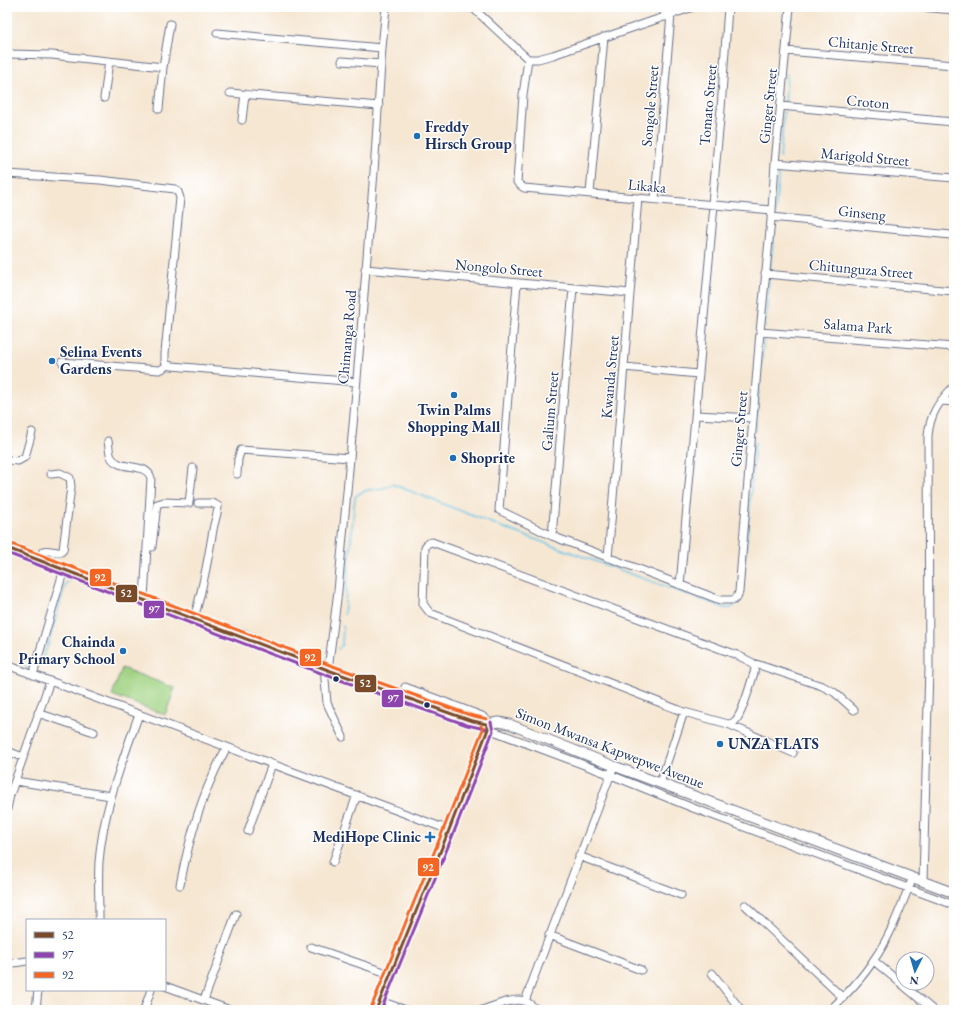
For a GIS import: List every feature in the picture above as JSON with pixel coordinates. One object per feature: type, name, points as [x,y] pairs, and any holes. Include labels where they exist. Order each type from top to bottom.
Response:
[{"type":"main road","name":"Simon Mwansa Kapwepwe Avenue","points":[[7,548],[326,669],[469,720],[487,726],[499,722],[510,724],[614,766],[954,893]]},
{"type":"main road","points":[[376,1010],[449,830],[487,726]]},
{"type":"street","name":"Chimanga Road","points":[[343,737],[327,703],[326,669],[338,591],[365,269],[372,206],[386,7]]},
{"type":"street","points":[[472,7],[528,59],[538,59],[553,55],[693,7]]},
{"type":"street","points":[[662,7],[668,16]]},
{"type":"street","name":"Tomato Street","points":[[680,585],[696,415],[698,374],[721,109],[728,7]]},
{"type":"street","name":"Ginger Street","points":[[516,283],[499,510],[552,536],[608,558],[720,600],[734,600],[737,597],[738,592],[765,274],[790,7]]},
{"type":"street","points":[[921,7],[954,10]]},
{"type":"street","name":"Songole Street","points":[[655,199],[668,16]]},
{"type":"street","points":[[159,109],[162,67],[170,24]]},
{"type":"street","points":[[217,33],[382,48]]},
{"type":"street","points":[[590,194],[604,37]]},
{"type":"street","name":"Chitanje Street","points":[[786,51],[954,65]]},
{"type":"street","points":[[7,54],[52,55],[162,67]]},
{"type":"street","name":"Likaka","points":[[528,59],[523,95],[517,182],[524,188],[713,204],[771,214]]},
{"type":"street","points":[[342,60],[381,64]]},
{"type":"street","points":[[104,98],[109,61]]},
{"type":"street","points":[[230,93],[379,106]]},
{"type":"street","points":[[242,120],[245,94]]},
{"type":"street","name":"Croton","points":[[781,106],[953,122]]},
{"type":"street","name":"Marigold Street","points":[[775,163],[954,178]]},
{"type":"street","points":[[7,174],[100,180],[175,189],[178,192],[180,198],[165,353],[165,361],[167,365]]},
{"type":"street","name":"Kwanda Street","points":[[608,558],[638,198]]},
{"type":"street","name":"Ginseng","points":[[771,214],[950,235]]},
{"type":"street","name":"Nongolo Street","points":[[365,269],[630,293]]},
{"type":"street","name":"Chitunguza Street","points":[[765,274],[954,291]]},
{"type":"street","name":"Galium Street","points":[[552,536],[573,288]]},
{"type":"street","name":"Salama Park","points":[[760,332],[954,347]]},
{"type":"street","points":[[62,362],[160,370],[167,365],[356,382]]},
{"type":"street","points":[[624,367],[698,374]]},
{"type":"street","points":[[923,881],[929,683],[928,436],[932,416],[940,401],[954,386]]},
{"type":"street","points":[[940,401],[954,402]]},
{"type":"street","points":[[696,415],[753,418]]},
{"type":"street","points":[[7,460],[18,461],[25,457],[32,432]]},
{"type":"street","points":[[108,442],[110,456],[114,460],[150,473],[151,478],[144,600]]},
{"type":"street","points":[[237,474],[238,459],[241,450],[350,458]]},
{"type":"street","points":[[145,588],[149,580],[157,504],[164,502],[189,503],[193,468]]},
{"type":"street","points":[[39,560],[43,551],[61,552],[62,550],[71,487],[70,478],[60,473],[51,474]]},
{"type":"street","points":[[194,618],[202,589],[214,521],[218,509],[218,506],[212,503],[198,503]]},
{"type":"street","points":[[793,753],[728,724],[684,712],[430,613],[424,604],[425,547],[432,542],[737,655],[753,663],[822,686],[834,692],[854,710]]},
{"type":"street","points":[[33,675],[64,569]]},
{"type":"street","points":[[728,724],[733,724],[739,714],[754,673],[755,668],[753,663]]},
{"type":"street","points":[[7,665],[449,830]]},
{"type":"street","points":[[7,809],[23,757],[50,681]]},
{"type":"street","points":[[405,686],[482,716],[486,719],[487,726],[769,836],[954,905]]},
{"type":"street","points":[[660,783],[684,712]]},
{"type":"street","points":[[38,713],[94,732]]},
{"type":"street","points":[[99,919],[99,861],[104,824],[111,796],[139,714]]},
{"type":"street","points":[[180,885],[194,824],[217,765],[227,747]]},
{"type":"street","points":[[7,751],[23,757]]},
{"type":"street","points":[[248,831],[272,764]]},
{"type":"street","points":[[525,1001],[614,766]]},
{"type":"street","points":[[15,781],[111,796]]},
{"type":"street","points":[[333,862],[357,795]]},
{"type":"street","points":[[769,836],[774,826]]},
{"type":"street","points":[[579,856],[681,894]]},
{"type":"street","points":[[830,1010],[856,985],[874,961],[893,926],[913,877]]},
{"type":"street","points":[[746,905],[843,998]]},
{"type":"street","points":[[204,1000],[236,914]]},
{"type":"street","points":[[549,935],[641,970]]},
{"type":"street","points":[[311,947],[390,974]]},
{"type":"street","points":[[7,964],[26,961]]},
{"type":"street","points":[[874,961],[933,1010]]},
{"type":"street","points":[[712,973],[741,1010]]},
{"type":"street","points":[[166,986],[230,1010]]},
{"type":"street","points":[[36,1010],[38,991]]},
{"type":"street","points":[[144,1010],[151,991]]},
{"type":"street","points":[[380,1001],[406,1010]]},
{"type":"street","points":[[482,1010],[512,1001],[525,1001],[537,1010]]},
{"type":"green space","points":[[122,668],[175,688],[165,715],[112,695]]},
{"type":"waterway","points":[[792,19],[794,7]]},
{"type":"waterway","points":[[785,103],[787,74]]},
{"type":"waterway","points":[[780,158],[784,111]]},
{"type":"waterway","points":[[775,214],[779,168]]},
{"type":"waterway","points":[[770,270],[775,224]]},
{"type":"waterway","points":[[765,327],[769,280]]},
{"type":"waterway","points":[[755,432],[764,336]]},
{"type":"waterway","points":[[344,614],[355,497],[364,491],[383,488],[392,484],[512,531],[725,608],[731,608],[737,604],[742,596],[755,442]]},
{"type":"waterway","points":[[42,660],[48,645],[66,583],[70,580]]},
{"type":"waterway","points":[[201,617],[307,657],[322,657]]},
{"type":"waterway","points":[[338,649],[342,645],[343,626]]},
{"type":"waterway","points":[[25,668],[30,667],[33,663]]},
{"type":"transit line","name":"92","points":[[9,543],[330,665],[470,715],[487,719]]},
{"type":"transit line","name":"52","points":[[7,548],[328,670],[469,720],[486,724]]},
{"type":"transit line","name":"97","points":[[7,553],[326,675],[467,725],[485,729]]},
{"type":"transit line","name":"97","points":[[381,1010],[454,832],[493,731],[491,722]]},
{"type":"transit line","name":"52","points":[[376,1010],[488,729],[486,724]]},
{"type":"transit line","name":"92","points":[[371,1008],[483,729],[481,726]]},
{"type":"place","name":"Freddy Hirsch Group","points":[[417,136]]},
{"type":"place","name":"Selina Events Gardens","points":[[52,361]]},
{"type":"place","name":"Twin Palms Shopping Mall","points":[[454,395]]},
{"type":"place","name":"Shoprite","points":[[453,458]]},
{"type":"place","name":"Chainda Primary School","points":[[123,651]]},
{"type":"place","name":"UNZA FLATS","points":[[720,744]]},
{"type":"place","name":"MediHope Clinic","points":[[430,837]]}]
